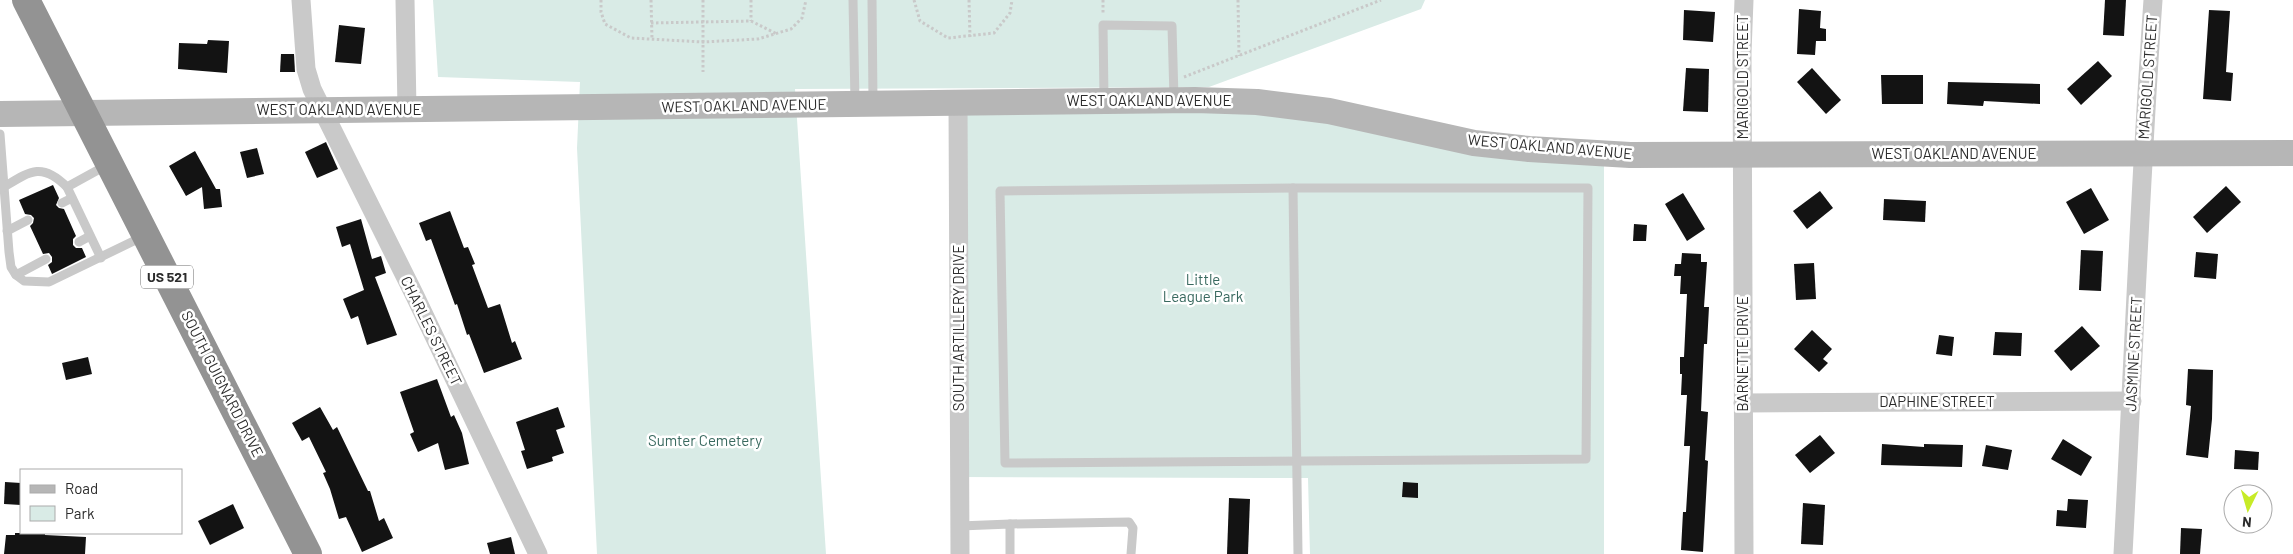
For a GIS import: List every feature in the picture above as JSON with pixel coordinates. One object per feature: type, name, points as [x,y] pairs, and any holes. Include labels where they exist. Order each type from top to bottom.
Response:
[{"type":"highway","name":"SOUTH GUIGNARD DRIVE","points":[[26,0],[308,554]]},
{"type":"street","name":"CHARLES STREET","points":[[300,0],[306,68],[321,110],[415,296],[538,554]]},
{"type":"street","points":[[405,0],[407,109]]},
{"type":"street","name":"MARIGOLD STREET","points":[[1742,154],[1744,0]]},
{"type":"street","name":"MARIGOLD STREET","points":[[2142,154],[2153,0]]},
{"type":"street","name":"WEST OAKLAND AVENUE","points":[[0,114],[1104,101],[1174,89],[1361,117],[1474,143],[1530,149],[1630,155],[2293,153]]},
{"type":"street","name":"SOUTH ARTILLERY DRIVE","points":[[958,103],[960,554]]},
{"type":"street","name":"BARNETTE DRIVE","points":[[1742,154],[1744,554]]},
{"type":"street","name":"JASMINE STREET","points":[[2123,554],[2140,244],[2142,154]]},
{"type":"street","name":"DAPHINE STREET","points":[[1743,402],[2132,401]]},
{"type":"lane","points":[[853,0],[864,104]]},
{"type":"lane","points":[[864,104],[872,0]]},
{"type":"lane","points":[[1104,101],[1103,25],[1172,26],[1174,89]]},
{"type":"lane","points":[[0,134],[11,267],[16,275],[24,281],[49,282],[146,235]]},
{"type":"lane","points":[[67,187],[109,164]]},
{"type":"lane","points":[[4,187],[34,171],[47,171],[67,187],[101,258]]},
{"type":"lane","points":[[1293,188],[1298,554]]},
{"type":"lane","points":[[1293,188],[1588,188],[1586,459],[1005,463],[1000,191],[1293,188]]},
{"type":"lane","points":[[62,203],[72,198]]},
{"type":"lane","points":[[7,231],[28,220]]},
{"type":"lane","points":[[79,242],[90,236]]},
{"type":"lane","points":[[16,275],[46,259]]},
{"type":"lane","points":[[960,526],[1129,522],[1132,528],[1131,554]]},
{"type":"lane","points":[[1010,524],[1010,554]]},
{"type":"path","points":[[601,0],[601,12],[605,24],[631,38],[703,42],[758,39],[790,29],[802,18],[806,0]]},
{"type":"path","points":[[651,0],[652,39]]},
{"type":"path","points":[[703,0],[703,72]]},
{"type":"path","points":[[751,0],[751,21]]},
{"type":"path","points":[[914,0],[920,21],[948,38],[994,33],[1010,13],[1012,0]]},
{"type":"path","points":[[969,0],[970,37]]},
{"type":"path","points":[[1238,0],[1239,56]]},
{"type":"path","points":[[1174,89],[1182,78],[1381,0]]},
{"type":"path","points":[[652,23],[751,21],[777,34]]},
{"type":"green space","name":"Sumter Cemetery","points":[[433,0],[1425,0],[1421,9],[1209,87],[795,89],[826,554],[597,554],[577,148],[580,82],[438,77]]},
{"type":"green space","name":"Little League Park","points":[[1195,100],[1604,153],[1604,554],[1310,554],[1308,478],[960,477],[958,103]]},
{"type":"building","points":[[2105,0],[2126,0],[2124,36],[2103,35]]},
{"type":"building","points":[[1799,9],[1821,11],[1820,28],[1826,29],[1826,41],[1816,41],[1815,55],[1797,54]]},
{"type":"building","points":[[1684,10],[1715,12],[1713,42],[1683,40]]},
{"type":"building","points":[[2209,10],[2230,11],[2226,72],[2233,73],[2231,101],[2203,99]]},
{"type":"building","points":[[339,25],[365,28],[361,64],[335,62]]},
{"type":"building","points":[[208,40],[229,41],[227,73],[178,69],[179,43],[207,44]]},
{"type":"building","points":[[281,54],[294,54],[295,72],[280,72]]},
{"type":"building","points":[[2098,61],[2112,76],[2081,105],[2067,89]]},
{"type":"building","points":[[1686,68],[1709,69],[1708,112],[1683,111]]},
{"type":"building","points":[[1812,68],[1841,100],[1826,114],[1797,82]]},
{"type":"building","points":[[1881,75],[1923,75],[1923,104],[1882,104]]},
{"type":"building","points":[[1948,82],[2040,84],[2040,104],[1984,101],[1983,106],[1947,104]]},
{"type":"building","points":[[326,142],[338,169],[317,178],[305,152]]},
{"type":"building","points":[[257,148],[264,174],[247,178],[240,152]]},
{"type":"building","points":[[195,151],[216,189],[220,189],[222,207],[204,209],[202,187],[186,196],[169,166]]},
{"type":"building","points":[[53,185],[59,198],[56,205],[64,209],[76,236],[73,239],[73,245],[76,248],[82,248],[86,257],[52,274],[48,265],[52,262],[52,257],[49,253],[43,254],[30,226],[34,218],[31,215],[25,214],[19,200]]},
{"type":"building","points":[[2226,186],[2241,202],[2207,233],[2193,217]]},
{"type":"building","points":[[2091,188],[2109,220],[2084,234],[2066,202]]},
{"type":"building","points":[[1820,191],[1833,208],[1807,229],[1793,211]]},
{"type":"building","points":[[1683,193],[1705,229],[1687,241],[1665,204]]},
{"type":"building","points":[[1884,199],[1926,201],[1925,222],[1883,220]]},
{"type":"building","points":[[450,211],[464,248],[468,247],[475,264],[472,265],[488,308],[500,304],[512,343],[515,341],[522,359],[484,373],[469,334],[467,335],[457,304],[455,305],[431,239],[426,241],[419,223]]},
{"type":"building","points":[[361,219],[372,259],[381,256],[386,273],[375,277],[397,335],[367,345],[358,316],[351,319],[343,299],[364,290],[350,244],[342,247],[336,227]]},
{"type":"building","points":[[1634,224],[1647,225],[1646,241],[1633,241]]},
{"type":"building","points":[[2081,250],[2103,251],[2101,291],[2079,290]]},
{"type":"building","points":[[2196,252],[2218,254],[2216,279],[2194,277]]},
{"type":"building","points":[[1682,253],[1701,254],[1701,262],[1707,262],[1704,307],[1709,307],[1707,344],[1704,344],[1701,411],[1708,412],[1705,460],[1708,461],[1703,552],[1681,550],[1683,512],[1686,512],[1690,446],[1684,446],[1687,395],[1681,395],[1682,374],[1680,374],[1680,357],[1684,357],[1687,294],[1680,294],[1681,276],[1674,276],[1675,264],[1681,264]]},
{"type":"building","points":[[1814,263],[1816,299],[1796,300],[1794,264]]},
{"type":"building","points":[[2082,326],[2100,346],[2071,371],[2054,351]]},
{"type":"building","points":[[1812,330],[1832,349],[1823,359],[1828,363],[1819,372],[1794,349]]},
{"type":"building","points":[[1995,332],[2022,333],[2021,356],[1993,355]]},
{"type":"building","points":[[1939,335],[1954,337],[1952,356],[1936,354]]},
{"type":"building","points":[[88,357],[92,374],[66,380],[62,363]]},
{"type":"building","points":[[2188,369],[2213,370],[2212,419],[2208,458],[2186,455],[2191,406],[2186,405]]},
{"type":"building","points":[[437,379],[451,417],[454,415],[462,433],[469,464],[445,470],[438,443],[418,452],[410,434],[414,432],[400,392]]},
{"type":"building","points":[[320,407],[333,430],[337,427],[368,491],[370,491],[379,521],[384,518],[393,538],[362,552],[346,517],[339,519],[323,473],[326,472],[309,437],[302,441],[292,423]]},
{"type":"building","points":[[558,407],[565,427],[556,430],[564,453],[552,457],[553,461],[527,469],[521,451],[525,450],[516,422]]},
{"type":"building","points":[[1820,435],[1835,453],[1810,473],[1795,455]]},
{"type":"building","points":[[2063,439],[2092,457],[2081,476],[2051,459]]},
{"type":"building","points":[[1882,444],[1924,447],[1924,444],[1963,445],[1962,467],[1881,465]]},
{"type":"building","points":[[1986,445],[2012,450],[2008,470],[1982,466]]},
{"type":"building","points":[[2235,450],[2259,452],[2258,470],[2234,469]]},
{"type":"building","points":[[5,482],[20,483],[20,505],[4,504]]},
{"type":"building","points":[[1403,482],[1418,483],[1418,498],[1402,497]]},
{"type":"building","points":[[1229,498],[1250,499],[1248,554],[1227,554]]},
{"type":"building","points":[[2068,499],[2088,500],[2086,528],[2056,526],[2057,510],[2067,511]]},
{"type":"building","points":[[1803,503],[1825,505],[1823,545],[1801,544]]},
{"type":"building","points":[[233,504],[244,528],[210,545],[198,521]]},
{"type":"building","points":[[2181,528],[2202,529],[2200,554],[2180,554]]},
{"type":"building","points":[[15,533],[20,533],[86,537],[85,554],[4,554],[6,535],[15,535]]},
{"type":"building","points":[[511,537],[515,554],[490,554],[487,543]]}]
